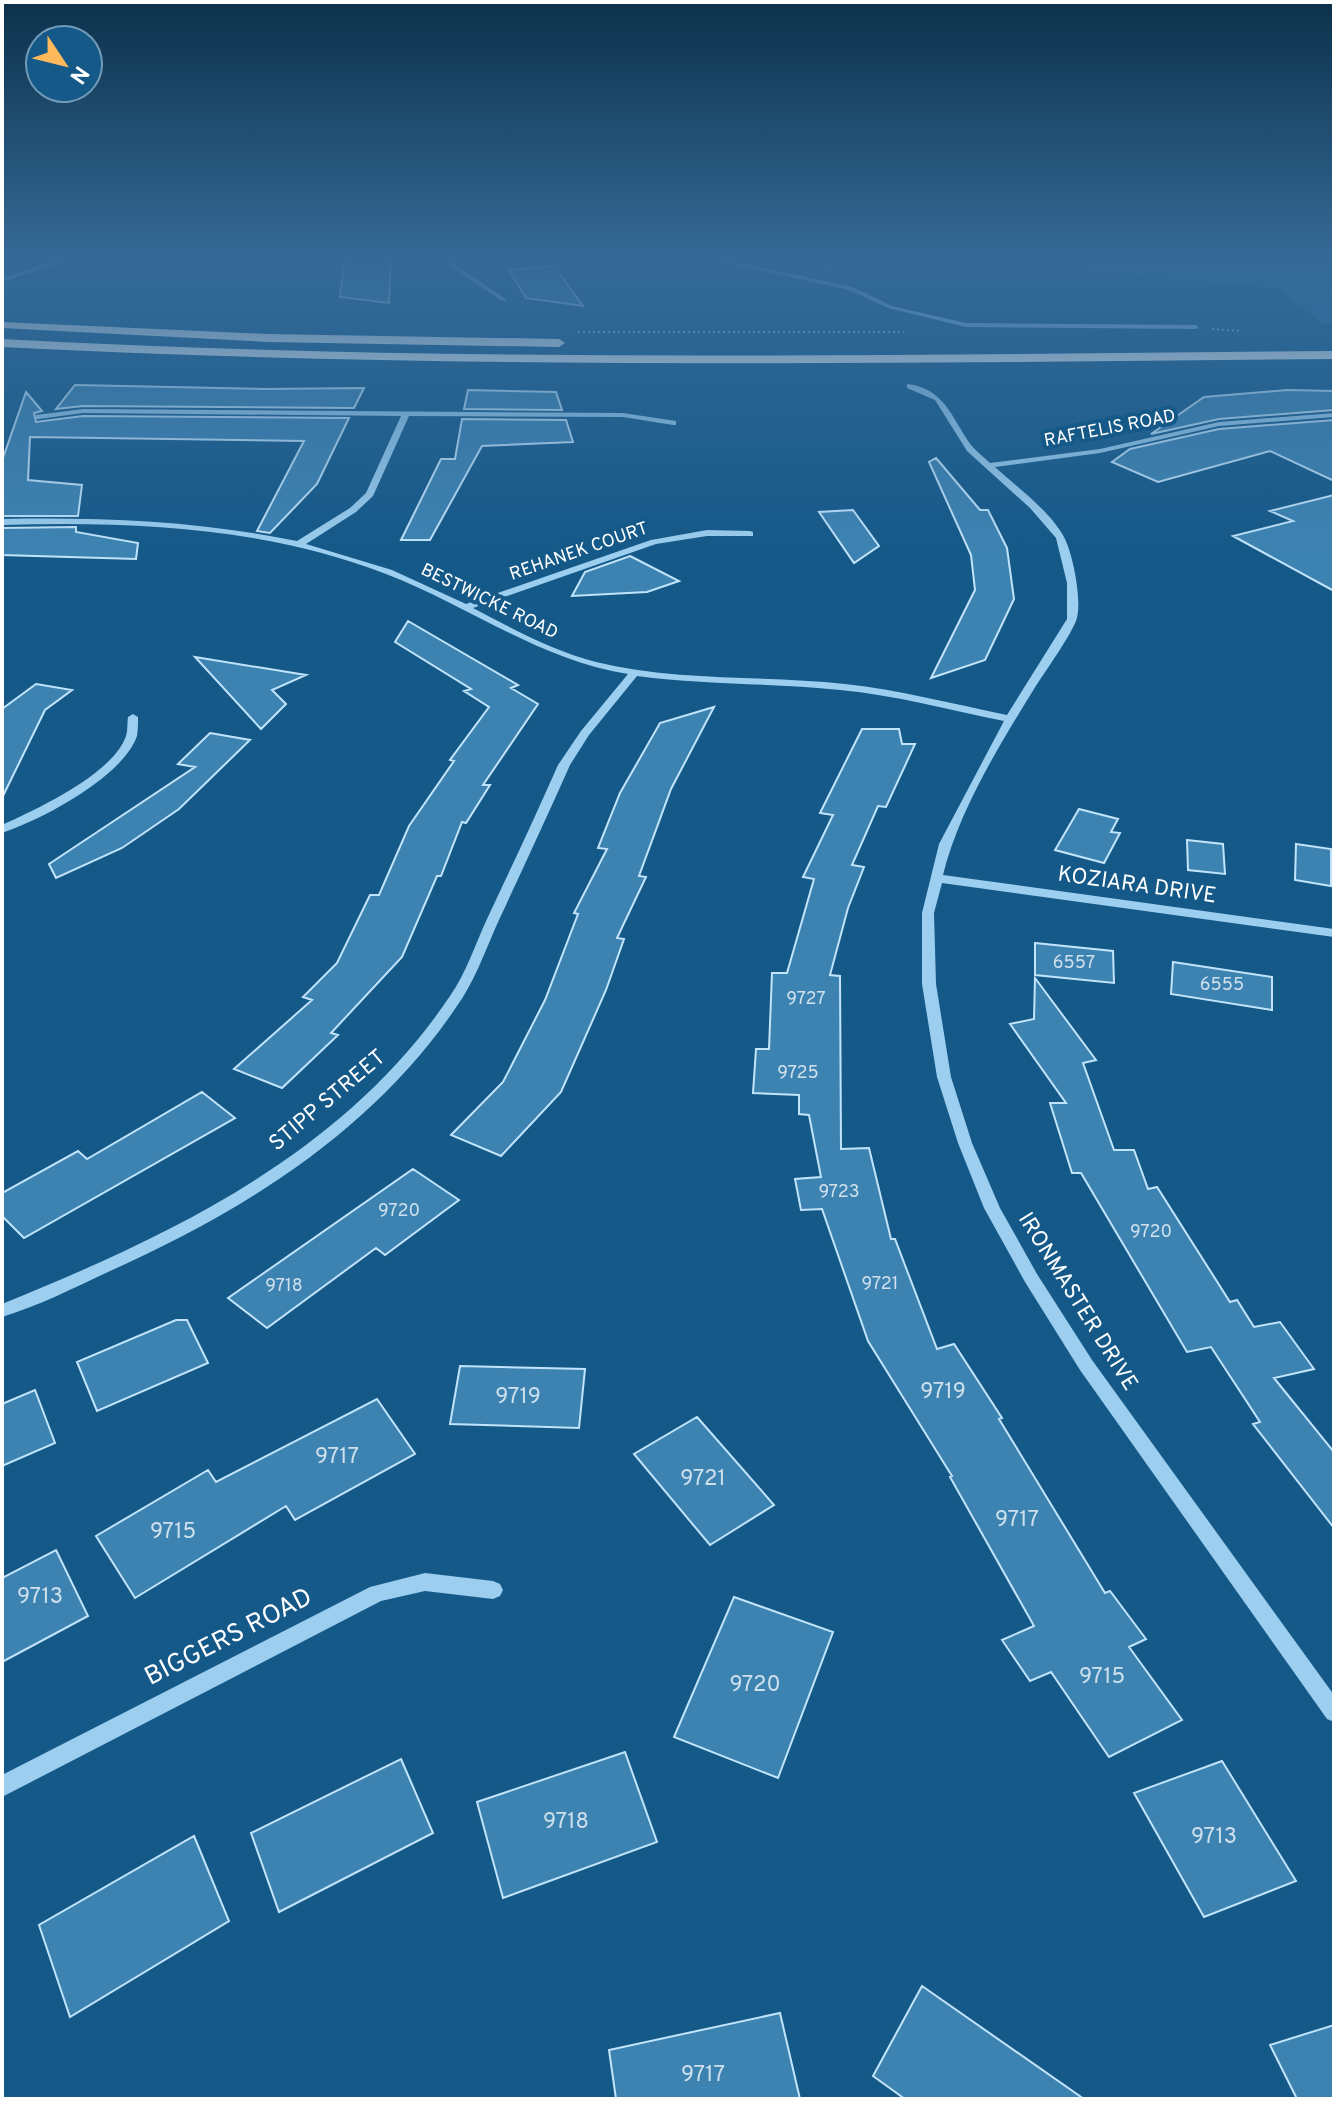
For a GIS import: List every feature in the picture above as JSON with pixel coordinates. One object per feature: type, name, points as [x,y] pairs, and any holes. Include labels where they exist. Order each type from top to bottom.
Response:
[{"type":"highway","points":[[255,354],[479,360],[1334,355]]},
{"type":"street","name":"IRONMASTER DRIVE","points":[[910,386],[938,398],[970,449],[1033,506],[1060,538],[1072,583],[1072,619],[1010,719],[955,821],[935,878],[928,913],[929,984],[944,1077],[965,1143],[992,1208],[1031,1278],[1086,1365],[1334,1712]]},
{"type":"street","points":[[39,417],[83,411],[623,415],[673,423]]},
{"type":"street","points":[[299,544],[353,510],[370,494],[406,414]]},
{"type":"street","name":"RAFTELIS ROAD","points":[[988,466],[1100,451],[1219,424],[1334,415]]},
{"type":"street","name":"BESTWICKE ROAD","points":[[2,522],[147,523],[299,544],[388,571],[468,607],[546,649],[634,673],[844,687],[1010,719]]},
{"type":"street","name":"REHANEK COURT","points":[[468,607],[654,542],[707,533],[750,534]]},
{"type":"street","name":"STIPP STREET","points":[[2,1311],[146,1249],[212,1214],[323,1139],[396,1074],[422,1046],[458,995],[564,765],[585,733],[634,673]]},
{"type":"street","points":[[2,829],[56,802],[98,775],[119,757],[132,736],[133,717]]},
{"type":"street","name":"KOZIARA DRIVE","points":[[935,878],[1334,933]]},
{"type":"street","name":"BIGGERS ROAD","points":[[2,1786],[377,1593],[425,1582],[493,1590]]},
{"type":"building","points":[[75,385],[364,388],[354,408],[83,406],[56,409]]},
{"type":"building","points":[[468,390],[556,392],[562,410],[464,409]]},
{"type":"building","points":[[1287,390],[1334,391],[1334,410],[1219,419],[1151,434],[1204,397]]},
{"type":"building","points":[[26,392],[42,411],[34,413],[36,422],[83,416],[349,418],[317,484],[270,533],[257,531],[304,441],[30,437],[28,480],[82,485],[78,516],[2,516],[2,461]]},
{"type":"building","points":[[462,419],[566,420],[573,442],[482,446],[430,540],[401,540],[441,459],[455,459]]},
{"type":"building","points":[[1334,420],[1334,481],[1270,451],[1158,482],[1112,462],[1130,449],[1219,429]]},
{"type":"building","points":[[936,458],[980,510],[988,510],[1007,548],[1014,599],[985,660],[931,678],[975,590],[971,555],[929,462]]},
{"type":"building","points":[[1334,495],[1334,591],[1233,536],[1293,521],[1270,511]]},
{"type":"building","points":[[853,510],[879,546],[854,563],[819,512]]},
{"type":"building","points":[[76,527],[76,532],[138,543],[136,559],[2,555],[2,528]]},
{"type":"building","points":[[630,556],[679,581],[647,592],[572,596],[585,572]]},
{"type":"building","points":[[408,621],[518,685],[511,688],[538,704],[483,785],[490,785],[466,823],[462,822],[441,876],[437,876],[402,957],[331,1033],[338,1035],[282,1088],[234,1069],[312,1000],[303,997],[337,963],[370,895],[379,895],[409,826],[454,761],[450,760],[489,707],[464,691],[471,689],[395,642]]},
{"type":"building","points":[[195,657],[306,675],[272,690],[286,704],[261,729]]},
{"type":"building","points":[[36,684],[72,690],[45,710],[2,798],[2,709]]},
{"type":"building","points":[[714,707],[671,789],[639,876],[646,877],[617,938],[624,939],[606,990],[561,1092],[501,1156],[451,1135],[503,1082],[545,1000],[578,914],[574,913],[607,849],[598,848],[620,793],[660,723]]},
{"type":"building","points":[[862,729],[899,729],[902,744],[915,744],[886,807],[878,806],[852,865],[864,867],[848,908],[830,975],[840,976],[841,1149],[869,1148],[891,1239],[895,1239],[937,1349],[954,1344],[1002,1418],[999,1419],[1105,1593],[1110,1591],[1146,1639],[1129,1647],[1182,1720],[1109,1757],[1051,1672],[1030,1681],[1002,1640],[1034,1626],[952,1476],[868,1341],[822,1209],[801,1210],[795,1179],[821,1177],[809,1115],[799,1114],[799,1095],[753,1093],[756,1049],[769,1049],[772,973],[787,973],[814,879],[803,877],[833,815],[820,813]]},
{"type":"building","points":[[210,733],[250,740],[179,809],[122,848],[56,878],[49,864],[195,767],[178,764]]},
{"type":"building","points":[[1079,809],[1118,819],[1111,832],[1120,833],[1104,863],[1055,850]]},
{"type":"building","points":[[1187,840],[1223,844],[1225,874],[1188,870]]},
{"type":"building","points":[[1296,844],[1331,849],[1331,886],[1295,880]]},
{"type":"building","points":[[1035,943],[1113,951],[1114,983],[1035,975]]},
{"type":"building","points":[[1173,962],[1272,977],[1272,1010],[1171,994]]},
{"type":"building","points":[[1035,978],[1096,1060],[1083,1063],[1114,1150],[1134,1150],[1148,1189],[1157,1187],[1230,1302],[1237,1300],[1254,1327],[1280,1322],[1314,1369],[1274,1378],[1334,1452],[1334,1528],[1253,1424],[1260,1422],[1211,1347],[1187,1352],[1081,1173],[1072,1173],[1050,1103],[1066,1103],[1010,1024],[1034,1019]]},
{"type":"building","points":[[202,1092],[235,1118],[24,1238],[2,1216],[2,1193],[78,1151],[87,1159]]},
{"type":"building","points":[[413,1169],[459,1200],[385,1255],[376,1248],[267,1328],[228,1298]]},
{"type":"building","points":[[176,1320],[187,1320],[208,1363],[97,1411],[77,1362]]},
{"type":"building","points":[[460,1366],[585,1369],[579,1428],[450,1424]]},
{"type":"building","points":[[35,1390],[55,1443],[2,1466],[2,1404]]},
{"type":"building","points":[[377,1399],[415,1454],[295,1520],[286,1506],[135,1598],[96,1536],[208,1470],[216,1482]]},
{"type":"building","points":[[697,1417],[774,1505],[710,1545],[634,1454]]},
{"type":"building","points":[[56,1550],[88,1616],[2,1662],[2,1578]]},
{"type":"building","points":[[734,1597],[833,1632],[778,1778],[674,1737]]},
{"type":"building","points":[[625,1752],[657,1842],[503,1898],[477,1802]]},
{"type":"building","points":[[401,1759],[433,1833],[279,1912],[251,1833]]},
{"type":"building","points":[[1222,1761],[1296,1881],[1204,1917],[1134,1793]]},
{"type":"building","points":[[194,1836],[229,1921],[70,2017],[39,1925]]},
{"type":"building","points":[[922,1986],[1084,2099],[905,2099],[873,2076]]},
{"type":"building","points":[[780,2013],[800,2099],[616,2099],[609,2050]]},
{"type":"building","points":[[1334,2025],[1334,2099],[1297,2099],[1270,2045]]}]
